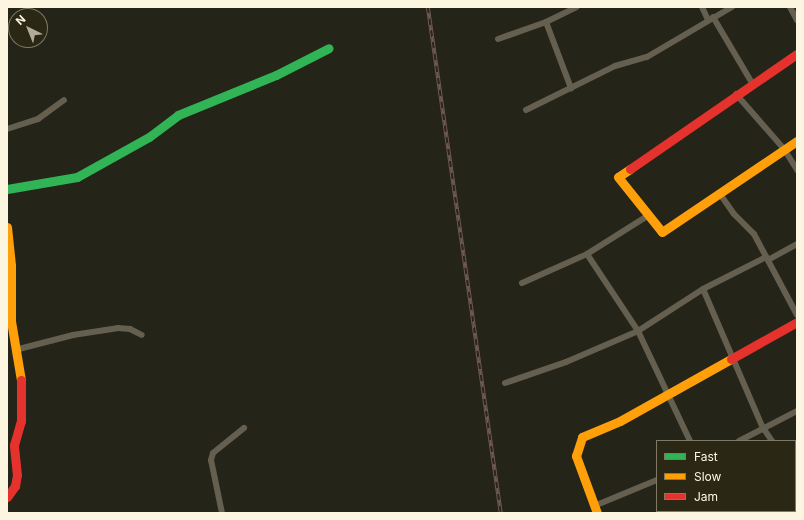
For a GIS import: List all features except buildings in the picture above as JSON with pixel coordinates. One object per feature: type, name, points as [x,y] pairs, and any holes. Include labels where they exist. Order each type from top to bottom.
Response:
[{"type":"street","points":[[558,7],[561,15]]},
{"type":"street","points":[[498,39],[546,22],[577,7]]},
{"type":"street","points":[[702,7],[711,18],[752,83]]},
{"type":"street","points":[[526,110],[616,66],[647,57],[732,7]]},
{"type":"street","points":[[790,7],[797,20]]},
{"type":"street","points":[[546,22],[571,88]]},
{"type":"street","points":[[7,189],[39,182],[77,177],[149,137],[174,118],[276,75],[329,48]]},
{"type":"street","points":[[797,54],[752,83],[618,177],[662,232],[720,194],[784,149],[797,142]]},
{"type":"street","points":[[736,94],[784,149],[797,170]]},
{"type":"street","points":[[7,129],[38,119],[64,100]]},
{"type":"street","points":[[720,194],[754,234],[797,315]]},
{"type":"street","points":[[522,283],[587,254],[649,215]]},
{"type":"street","points":[[7,227],[11,266],[11,321],[20,382],[21,421],[14,445],[17,475],[15,486],[7,497]]},
{"type":"street","points":[[505,383],[566,362],[638,331],[704,289],[797,244]]},
{"type":"street","points":[[587,254],[638,331],[690,440]]},
{"type":"street","points":[[704,289],[763,428],[771,440]]},
{"type":"street","points":[[656,480],[595,510],[576,456],[582,437],[620,421],[666,393],[797,322]]},
{"type":"street","points":[[16,350],[73,335],[118,328],[130,329],[142,335]]},
{"type":"street","points":[[741,440],[797,411]]},
{"type":"street","points":[[222,513],[211,460],[213,453],[219,446],[244,428]]},
{"type":"railway","points":[[428,7],[501,513]]},
{"type":"traffic: fast","points":[[7,189],[77,177],[149,137],[178,115],[276,75],[329,48]]},
{"type":"traffic: slow","points":[[630,169],[618,177],[662,232],[797,141]]},
{"type":"traffic: slow","points":[[7,227],[11,266],[11,321],[21,380]]},
{"type":"traffic: slow","points":[[597,513],[576,456],[582,437],[620,421],[731,359]]},
{"type":"traffic: jam","points":[[630,169],[797,54]]},
{"type":"traffic: jam","points":[[731,359],[797,322]]},
{"type":"traffic: jam","points":[[7,497],[15,486],[17,475],[14,445],[21,421],[21,380]]}]
